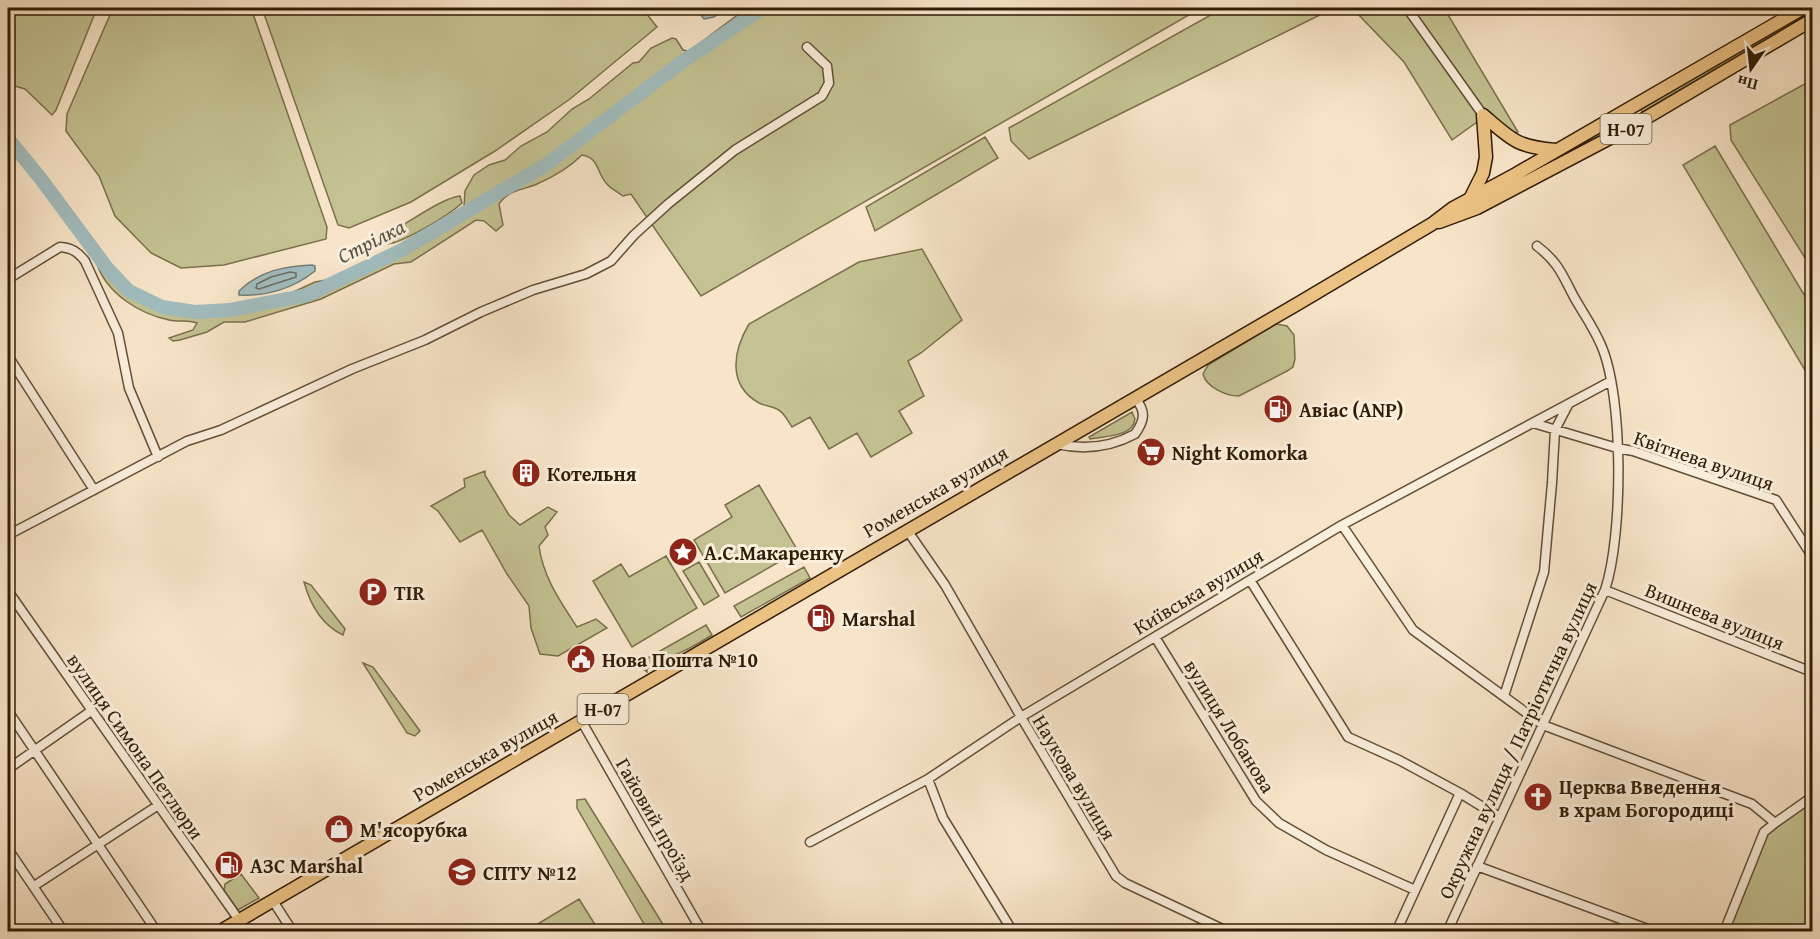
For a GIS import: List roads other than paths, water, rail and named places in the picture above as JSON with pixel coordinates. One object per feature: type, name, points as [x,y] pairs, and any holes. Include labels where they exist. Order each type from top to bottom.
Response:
[{"type":"main road","name":"Н-07","points":[[1432,224],[1453,208],[1803,8]]},
{"type":"main road","name":"Н-07","points":[[1432,224],[1477,208],[1629,128],[1812,20]]},
{"type":"main road","points":[[1483,115],[1515,142],[1535,148],[1556,150]]},
{"type":"main road","points":[[1470,199],[1483,173],[1486,157],[1483,115]]},
{"type":"main road","name":"Роменська вулиця","points":[[219,932],[1432,224]]},
{"type":"street","points":[[1407,8],[1483,115]]},
{"type":"street","points":[[8,535],[187,441],[221,430],[332,378],[425,340],[481,312],[533,290],[586,274],[611,261],[634,235],[668,204],[735,150],[822,96],[829,83],[827,66],[807,47]]},
{"type":"street","name":"Окружна вулиця / Патріотична вулиця","points":[[1447,932],[1611,573],[1619,482],[1611,381],[1601,346],[1584,314],[1553,258],[1537,246]]},
{"type":"street","points":[[8,279],[60,247],[69,248],[78,253],[85,261],[118,333],[129,388],[158,457]]},
{"type":"street","points":[[8,356],[94,490]]},
{"type":"street","name":"Київська вулиця","points":[[810,842],[928,779],[1021,717],[1342,525],[1611,381]]},
{"type":"street","points":[[1056,444],[1069,447],[1097,446],[1136,434],[1143,417],[1143,408],[1135,398]]},
{"type":"street","points":[[1504,696],[1544,572],[1555,430],[1568,405]]},
{"type":"street","name":"Квітнева вулиця","points":[[1533,423],[1633,451],[1776,500],[1812,556]]},
{"type":"street","points":[[1342,525],[1413,630],[1543,724],[1752,804],[1775,823]]},
{"type":"street","name":"Наукова вулиця","points":[[907,530],[945,585],[1116,876],[1125,883],[1228,932]]},
{"type":"street","points":[[1250,580],[1348,737],[1399,760],[1499,817]]},
{"type":"street","name":"Вишнева вулиця","points":[[1605,590],[1812,672]]},
{"type":"street","name":"вулиця Симона Петлюри","points":[[8,591],[239,920]]},
{"type":"street","name":"вулиця Лобанова","points":[[1155,637],[1256,801],[1279,823],[1326,850],[1414,890]]},
{"type":"street","points":[[8,711],[157,932]]},
{"type":"street","points":[[8,769],[91,711]]},
{"type":"street","name":"Гайовий проїзд","points":[[582,722],[701,929]]},
{"type":"street","points":[[928,779],[943,818],[1012,932]]},
{"type":"street","points":[[1396,932],[1460,793]]},
{"type":"street","points":[[1724,932],[1764,832],[1812,797]]},
{"type":"street","points":[[34,886],[157,806]]},
{"type":"street","points":[[8,849],[64,932]]},
{"type":"street","points":[[1477,866],[1656,932]]},
{"type":"street","points":[[273,901],[293,932]]},
{"type":"street","points":[[690,932],[701,929]]},
{"type":"water","points":[[695,8],[726,8],[714,17],[704,19]]},
{"type":"water","points":[[315,266],[315,271],[289,287],[269,293],[239,295],[239,291],[247,284],[264,274],[282,268]]},
{"type":"waterway","name":"Стрілка","points":[[8,140],[41,179],[107,268],[129,291],[162,307],[195,312],[230,310],[308,295],[402,250],[547,164],[682,62],[763,8]]},
{"type":"place","name":"Авіас (ANP)","points":[[1278,409]]},
{"type":"place","name":"Night Komorka","points":[[1151,452]]},
{"type":"place","name":"Котельня","points":[[526,473]]},
{"type":"place","name":"А.С.Макаренку","points":[[683,552]]},
{"type":"place","name":"TIR","points":[[373,592]]},
{"type":"place","name":"Marshal","points":[[821,618]]},
{"type":"place","name":"Нова Пошта №10","points":[[581,659]]},
{"type":"place","name":"Церква Введення в храм Богородиці","points":[[1538,797]]},
{"type":"place","name":"М'ясорубка","points":[[339,829]]},
{"type":"place","name":"АЗС Marshal","points":[[229,865]]},
{"type":"place","name":"СПТУ №12","points":[[462,872]]}]
